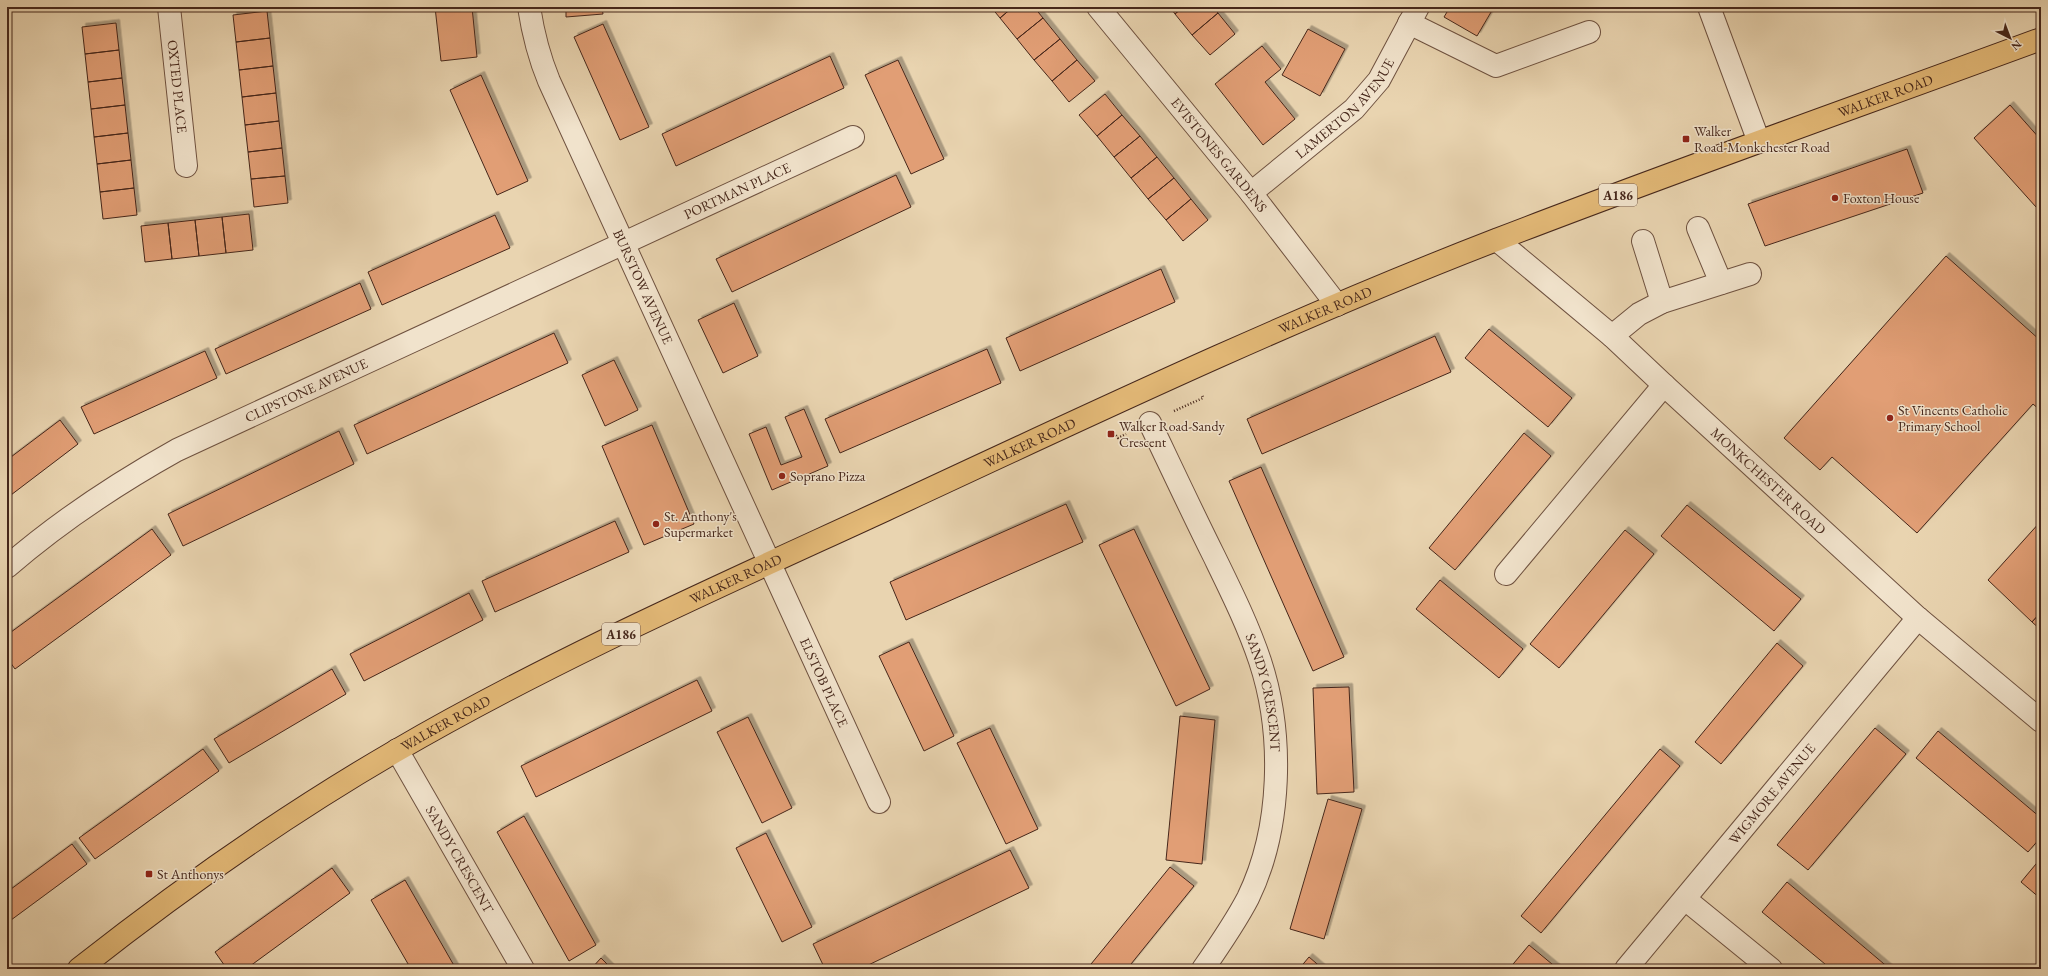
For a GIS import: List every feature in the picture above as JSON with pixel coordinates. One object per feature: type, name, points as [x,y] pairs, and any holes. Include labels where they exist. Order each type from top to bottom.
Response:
[{"type":"main road","name":"WALKER ROAD","points":[[79,969],[192,883],[268,830],[397,750],[492,698],[600,644],[768,564],[1087,416],[1337,305],[1497,240],[2041,39]]},
{"type":"street","name":"OXTED PLACE","points":[[169,7],[186,166]]},
{"type":"street","name":"BURSTOW AVENUE","points":[[529,7],[532,33],[540,60],[622,245],[768,564]]},
{"type":"street","name":"EVISTONES GARDENS","points":[[1098,7],[1251,193],[1337,305]]},
{"type":"street","points":[[1709,7],[1760,142]]},
{"type":"street","name":"LAMERTON AVENUE","points":[[1251,193],[1354,108],[1366,95],[1379,80],[1413,15]]},
{"type":"street","points":[[1413,15],[1496,66],[1589,32]]},
{"type":"street","name":"PORTMAN PLACE","points":[[622,245],[853,137]]},
{"type":"street","points":[[1698,228],[1721,283]]},
{"type":"street","name":"MONKCHESTER ROAD","points":[[1497,240],[1612,336],[1918,618],[2041,721]]},
{"type":"street","points":[[1643,241],[1662,302]]},
{"type":"street","name":"CLIPSTONE AVENUE","points":[[7,567],[34,543],[80,509],[127,479],[177,450],[622,245]]},
{"type":"street","points":[[1612,336],[1639,314],[1662,302],[1750,274]]},
{"type":"street","points":[[1506,574],[1664,385]]},
{"type":"street","name":"SANDY CRESCENT","points":[[1150,423],[1247,624],[1261,662],[1270,699],[1275,738],[1276,781],[1273,818],[1263,855],[1248,896],[1227,935],[1202,969]]},
{"type":"street","name":"ELSTOB PLACE","points":[[768,564],[879,802]]},
{"type":"street","name":"WIGMORE AVENUE","points":[[1626,969],[1918,618]]},
{"type":"street","name":"SANDY CRESCENT","points":[[397,750],[523,969]]},
{"type":"street","points":[[1685,899],[1771,969]]},
{"type":"building","points":[[435,7],[472,7],[477,57],[441,61]]},
{"type":"building","points":[[566,7],[602,7],[603,14],[566,17]]},
{"type":"building","points":[[991,7],[1013,7],[1000,18]]},
{"type":"building","points":[[1013,7],[1034,7],[1043,18],[1017,39],[1000,18]]},
{"type":"building","points":[[1170,7],[1183,7],[1175,14]]},
{"type":"building","points":[[1183,7],[1213,7],[1218,13],[1192,35],[1175,14]]},
{"type":"building","points":[[1450,7],[1494,7],[1477,36],[1444,17]]},
{"type":"building","points":[[267,11],[270,38],[236,42],[233,15]]},
{"type":"building","points":[[1218,13],[1235,34],[1210,55],[1192,35]]},
{"type":"building","points":[[1043,18],[1060,39],[1034,60],[1017,39]]},
{"type":"building","points":[[116,23],[119,50],[85,54],[82,27]]},
{"type":"building","points":[[603,24],[649,127],[620,140],[574,37]]},
{"type":"building","points":[[1308,29],[1345,49],[1320,96],[1282,75]]},
{"type":"building","points":[[270,38],[273,66],[239,70],[236,42]]},
{"type":"building","points":[[1060,39],[1077,60],[1052,81],[1034,60]]},
{"type":"building","points":[[1262,46],[1281,69],[1265,82],[1295,119],[1263,145],[1215,84]]},
{"type":"building","points":[[119,50],[122,78],[88,82],[85,54]]},
{"type":"building","points":[[830,56],[844,88],[676,166],[662,134]]},
{"type":"building","points":[[898,60],[944,159],[911,174],[865,75]]},
{"type":"building","points":[[1077,60],[1095,81],[1069,102],[1052,81]]},
{"type":"building","points":[[273,66],[276,93],[242,97],[239,70]]},
{"type":"building","points":[[481,75],[528,181],[497,195],[450,90]]},
{"type":"building","points":[[122,78],[125,105],[91,109],[88,82]]},
{"type":"building","points":[[276,93],[279,121],[245,125],[242,97]]},
{"type":"building","points":[[1105,94],[1122,115],[1097,136],[1079,115]]},
{"type":"building","points":[[125,105],[128,133],[94,137],[91,109]]},
{"type":"building","points":[[2010,105],[2041,140],[2041,202],[2036,207],[1974,138]]},
{"type":"building","points":[[1122,115],[1140,136],[1114,157],[1097,136]]},
{"type":"building","points":[[279,121],[282,148],[248,152],[245,125]]},
{"type":"building","points":[[128,133],[131,160],[97,164],[94,137]]},
{"type":"building","points":[[1140,136],[1157,157],[1131,178],[1114,157]]},
{"type":"building","points":[[282,148],[285,176],[251,179],[248,152]]},
{"type":"building","name":"Foxton House","points":[[1907,149],[1923,193],[1765,246],[1748,204]]},
{"type":"building","points":[[1157,157],[1174,178],[1148,199],[1131,178]]},
{"type":"building","points":[[131,160],[134,188],[100,192],[97,164]]},
{"type":"building","points":[[896,175],[911,207],[732,292],[716,259]]},
{"type":"building","points":[[285,176],[288,203],[254,207],[251,179]]},
{"type":"building","points":[[1174,178],[1191,199],[1166,220],[1148,199]]},
{"type":"building","points":[[134,188],[137,215],[103,219],[100,192]]},
{"type":"building","points":[[1191,199],[1208,220],[1183,241],[1166,220]]},
{"type":"building","points":[[249,214],[253,250],[226,253],[222,217]]},
{"type":"building","points":[[495,215],[510,248],[382,305],[368,272]]},
{"type":"building","points":[[222,217],[226,253],[199,256],[195,220]]},
{"type":"building","points":[[195,220],[199,256],[172,259],[168,223]]},
{"type":"building","points":[[168,223],[172,259],[145,262],[141,226]]},
{"type":"building","points":[[1946,256],[2041,341],[2041,411],[2033,404],[1917,533],[1832,457],[1820,470],[1784,438]]},
{"type":"building","points":[[1161,269],[1175,302],[1020,371],[1006,338]]},
{"type":"building","points":[[360,283],[371,309],[226,374],[215,349]]},
{"type":"building","points":[[734,303],[758,356],[723,373],[698,320]]},
{"type":"building","points":[[1489,329],[1572,398],[1548,427],[1465,358]]},
{"type":"building","points":[[554,333],[568,363],[367,454],[354,425]]},
{"type":"building","points":[[1435,336],[1451,372],[1262,454],[1247,419]]},
{"type":"building","points":[[987,349],[1001,383],[840,453],[825,419]]},
{"type":"building","points":[[205,351],[217,378],[94,434],[81,407]]},
{"type":"building","points":[[614,360],[638,410],[605,426],[582,375]]},
{"type":"building","points":[[804,409],[828,466],[772,490],[749,434],[766,427],[781,465],[802,457],[785,417]]},
{"type":"building","points":[[60,420],[78,444],[7,498],[7,460]]},
{"type":"building","points":[[652,425],[694,524],[644,545],[602,446]]},
{"type":"building","points":[[339,431],[354,464],[183,546],[168,514]]},
{"type":"building","points":[[1524,433],[1551,456],[1455,570],[1429,548]]},
{"type":"building","points":[[1261,467],[1344,657],[1313,671],[1229,481]]},
{"type":"building","points":[[1066,504],[1083,542],[906,620],[890,582]]},
{"type":"building","points":[[1687,505],[1801,599],[1774,631],[1661,536]]},
{"type":"building","points":[[615,521],[629,552],[495,612],[482,581]]},
{"type":"building","points":[[2041,521],[2041,612],[2032,622],[1988,580]]},
{"type":"building","points":[[152,529],[171,555],[15,669],[7,658],[7,635]]},
{"type":"building","points":[[1134,529],[1210,689],[1176,706],[1099,545]]},
{"type":"building","points":[[1625,530],[1654,554],[1559,668],[1530,644]]},
{"type":"building","points":[[1440,580],[1523,649],[1499,678],[1416,609]]},
{"type":"building","points":[[469,593],[483,620],[364,681],[350,654]]},
{"type":"building","points":[[2041,612],[2041,630],[2032,622]]},
{"type":"building","points":[[909,642],[954,736],[924,751],[879,656]]},
{"type":"building","points":[[1777,643],[1803,666],[1721,764],[1695,742]]},
{"type":"building","points":[[332,669],[346,694],[229,763],[214,739]]},
{"type":"building","points":[[697,680],[712,711],[536,797],[521,766]]},
{"type":"building","points":[[1349,687],[1354,792],[1317,794],[1313,688]]},
{"type":"building","points":[[1180,716],[1215,720],[1202,864],[1166,860]]},
{"type":"building","points":[[748,717],[792,808],[762,823],[717,732]]},
{"type":"building","points":[[990,728],[1038,829],[1006,844],[957,743]]},
{"type":"building","points":[[1875,728],[1906,754],[1808,870],[1777,845]]},
{"type":"building","points":[[1938,731],[2041,818],[2041,837],[2028,852],[1916,758]]},
{"type":"building","points":[[203,749],[219,771],[95,859],[79,838]]},
{"type":"building","points":[[1660,749],[1680,766],[1541,933],[1521,916]]},
{"type":"building","points":[[1328,799],[1362,809],[1324,939],[1290,929]]},
{"type":"building","points":[[524,816],[596,945],[569,961],[497,832]]},
{"type":"building","points":[[766,833],[812,927],[782,942],[736,848]]},
{"type":"building","points":[[72,844],[87,864],[7,923],[7,892]]},
{"type":"building","points":[[1010,850],[1029,888],[860,969],[825,969],[813,944]]},
{"type":"building","points":[[2041,858],[2041,899],[2021,882]]},
{"type":"building","points":[[1170,867],[1194,886],[1127,969],[1087,969]]},
{"type":"building","points":[[332,868],[350,893],[246,969],[227,969],[215,952]]},
{"type":"building","points":[[405,880],[456,969],[411,969],[371,900]]},
{"type":"building","points":[[1787,882],[1890,969],[1831,969],[1762,912]]},
{"type":"building","points":[[1529,945],[1558,969],[1509,969]]},
{"type":"building","points":[[1309,957],[1323,969],[1299,969]]},
{"type":"building","points":[[601,958],[612,969],[591,969]]},
{"type":"place","name":"Walker Road-Monkchester Road","points":[[1686,139]]},
{"type":"place","name":"Foxton House","points":[[1835,198]]},
{"type":"place","name":"St Vincents Catholic Primary School","points":[[1890,418]]},
{"type":"place","name":"Walker Road-Sandy Crescent","points":[[1111,434]]},
{"type":"place","name":"Soprano Pizza","points":[[782,476]]},
{"type":"place","name":"St. Anthony's Supermarket","points":[[656,524]]},
{"type":"place","name":"St Anthonys","points":[[149,874]]}]
